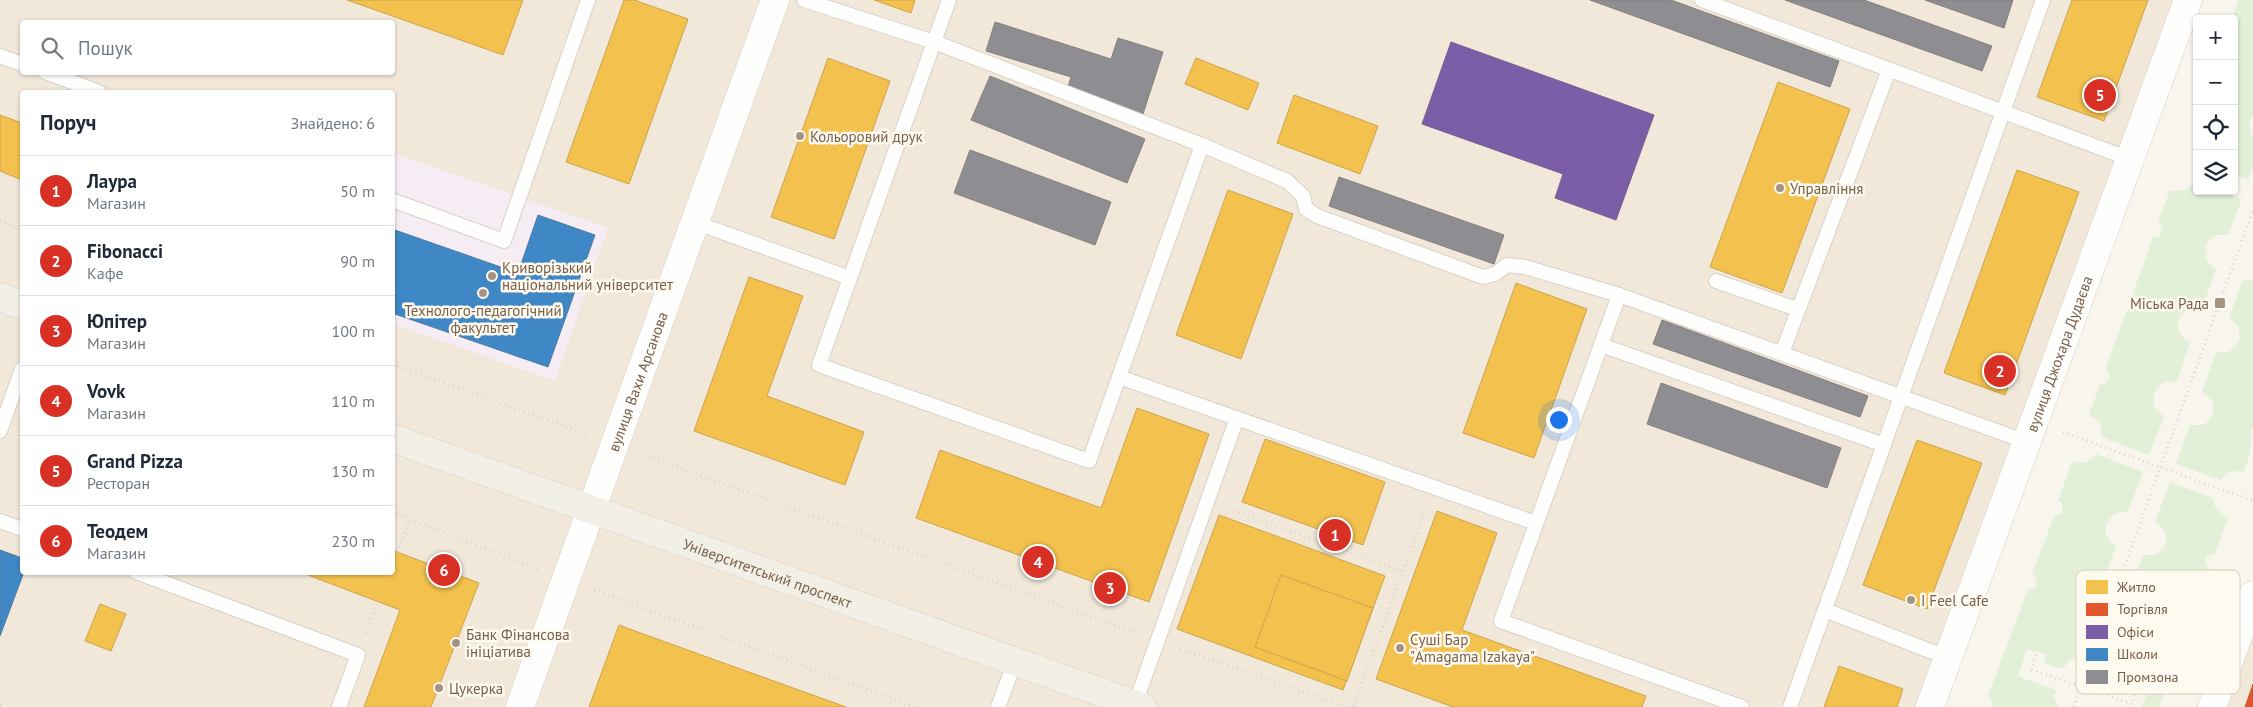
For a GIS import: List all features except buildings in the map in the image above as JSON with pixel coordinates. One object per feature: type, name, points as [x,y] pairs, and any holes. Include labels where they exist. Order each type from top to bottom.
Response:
[{"type":"main road","points":[[0,297],[20,304]]},
{"type":"main road","name":"Університетський проспект","points":[[395,439],[1139,706]]},
{"type":"street","name":"вулиця Вахи Арсанова","points":[[520,707],[613,444],[775,0]]},
{"type":"street","name":"вулиця Джохара Дудаєва","points":[[1930,707],[2188,0]]},
{"type":"street","points":[[2240,631],[2253,595]]},
{"type":"street","points":[[2212,707],[2217,694]]},
{"type":"lane","points":[[395,201],[504,241],[588,0]]},
{"type":"lane","points":[[804,0],[934,42],[1202,145],[1287,181],[1303,196],[1306,209],[1317,216],[1483,277],[1495,274],[1508,266],[1525,267],[1619,295],[1901,396],[2031,432]]},
{"type":"lane","points":[[949,0],[819,365],[1089,461],[1202,145]]},
{"type":"lane","points":[[1702,0],[2130,159]]},
{"type":"lane","points":[[1790,707],[2042,0]]},
{"type":"lane","points":[[0,56],[20,63]]},
{"type":"lane","points":[[1782,353],[1797,309],[1890,70]]},
{"type":"lane","points":[[53,75],[94,90]]},
{"type":"lane","points":[[694,222],[850,278]]},
{"type":"lane","points":[[1716,281],[1797,309]]},
{"type":"lane","points":[[1619,295],[1501,621],[1742,707]]},
{"type":"lane","points":[[1601,345],[1884,445]]},
{"type":"lane","points":[[0,431],[20,375]]},
{"type":"lane","points":[[1119,377],[1536,523]]},
{"type":"lane","points":[[1139,706],[1158,641],[1237,418]]},
{"type":"lane","points":[[0,521],[20,528]]},
{"type":"lane","points":[[144,575],[358,655],[339,707]]},
{"type":"lane","points":[[1825,610],[1948,658]]},
{"type":"lane","points":[[998,707],[1015,662]]},
{"type":"path","points":[[2123,570],[2253,210]]},
{"type":"path","points":[[0,221],[20,229]]},
{"type":"path","points":[[395,365],[1158,641],[1347,707]]},
{"type":"path","points":[[2031,432],[2160,467],[2253,502]]},
{"type":"path","points":[[1353,707],[1434,487]]},
{"type":"path","points":[[1208,501],[1403,570]]},
{"type":"path","points":[[395,513],[565,580],[915,707]]},
{"type":"path","points":[[398,552],[410,519]]},
{"type":"path","points":[[358,655],[378,602]]},
{"type":"path","points":[[2036,655],[2032,670],[2076,684]]},
{"type":"path","points":[[2074,707],[2078,694]]},
{"type":"path","points":[[2104,694],[2132,704],[2135,694]]},
{"type":"shaded area","points":[[0,0],[2188,0],[1930,707],[0,707]]},
{"type":"shaded area","name":"Криворізький національний університет","points":[[395,154],[608,228],[555,381],[395,325]]},
{"type":"shaded area","points":[[2253,595],[2253,707],[2212,707],[2217,694],[2240,694],[2240,631]]},
{"type":"green space","points":[[2239,0],[2253,0],[2253,115],[2249,123],[2253,137],[2253,165],[2248,180],[2238,176],[2238,15],[2233,15]]},
{"type":"green space","points":[[2193,184],[2193,195],[2232,195],[2242,199],[2228,235],[2216,235],[2207,243],[2206,258],[2216,269],[2202,308],[2188,309],[2178,323],[2178,328],[2184,339],[2190,342],[2177,382],[2162,384],[2154,393],[2154,405],[2164,416],[2149,455],[2102,437],[2100,423],[2089,415],[2100,384],[2104,384],[2110,379],[2105,369],[2127,310],[2134,309],[2137,305],[2135,298],[2132,296],[2153,237],[2160,236],[2163,228],[2158,222],[2170,190],[2178,191]]},
{"type":"green space","points":[[2243,279],[2253,280],[2253,425],[2251,446],[2244,472],[2230,471],[2220,480],[2176,464],[2190,425],[2203,425],[2213,414],[2212,400],[2202,392],[2216,352],[2231,350],[2236,346],[2240,338],[2238,326],[2229,318]]},
{"type":"green space","points":[[2096,454],[2143,472],[2128,512],[2115,514],[2107,523],[2105,533],[2111,543],[2116,546],[2107,570],[2076,570],[2075,658],[2069,660],[2063,669],[2044,663],[2047,654],[2027,649],[2018,676],[2056,690],[2054,698],[2058,704],[2057,707],[1992,707],[1993,702],[1988,696],[2028,589],[2035,588],[2037,584],[2036,577],[2032,575],[2054,516],[2061,514],[2063,511],[2062,503],[2058,501],[2072,461],[2086,463]]},
{"type":"green space","points":[[2170,482],[2213,498],[2217,510],[2228,517],[2215,554],[2207,556],[2205,559],[2206,566],[2210,570],[2138,570],[2143,555],[2155,555],[2160,552],[2166,543],[2166,534],[2160,525],[2155,522]]},
{"type":"green space","points":[[2147,694],[2164,694],[2159,707],[2142,707]]},
{"type":"place","name":"Grand Pizza","points":[[2100,95]]},
{"type":"place","name":"Кольоровий друк","points":[[800,136]]},
{"type":"place","name":"Управління","points":[[1780,188]]},
{"type":"place","name":"Криворізький національний університет","points":[[492,276]]},
{"type":"place","name":"Технолого-педагогічний факультет","points":[[483,293]]},
{"type":"place","name":"Міська Рада","points":[[2220,303]]},
{"type":"place","name":"Fibonacci","points":[[2000,371]]},
{"type":"place","name":"Лаура","points":[[1335,535]]},
{"type":"place","name":"Vovk","points":[[1038,562]]},
{"type":"place","name":"Теодем","points":[[444,570]]},
{"type":"place","name":"Юпітер","points":[[1110,588]]},
{"type":"place","name":"I Feel Cafe","points":[[1911,600]]},
{"type":"place","name":"Банк Фінансова ініціатива","points":[[456,643]]},
{"type":"place","name":"Суші Бар \"Amagama Izakaya\"","points":[[1400,648]]},
{"type":"place","name":"Цукерка","points":[[439,688]]}]
